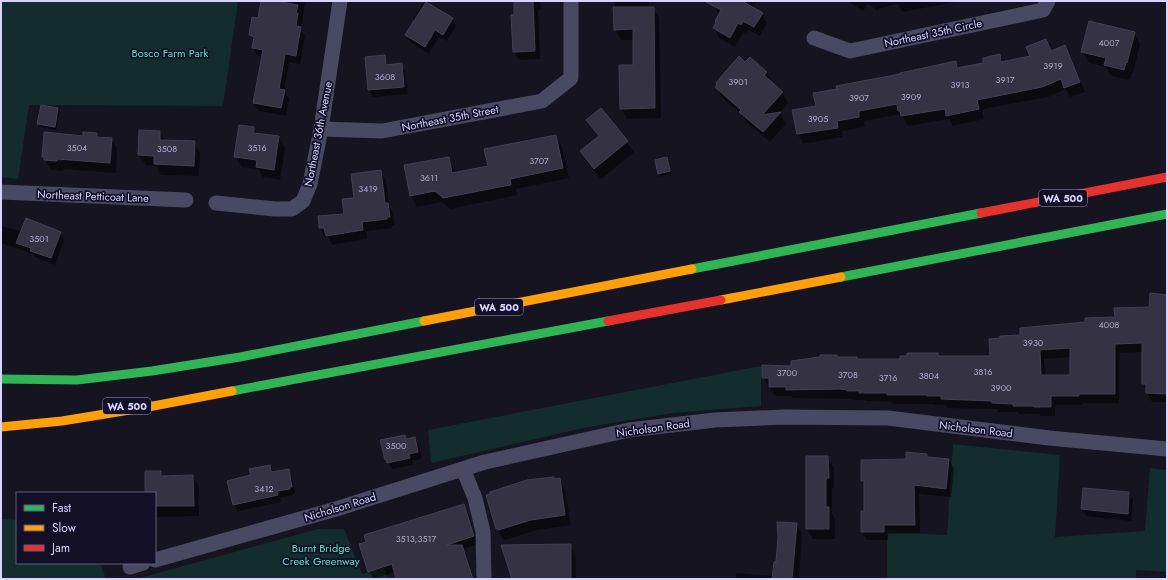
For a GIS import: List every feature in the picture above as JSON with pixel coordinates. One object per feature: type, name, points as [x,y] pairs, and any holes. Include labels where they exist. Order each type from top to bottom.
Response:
[{"type":"highway","name":"WA 500","points":[[1,383],[38,380],[77,380],[152,371],[240,357],[1167,177]]},
{"type":"highway","name":"WA 500","points":[[1,418],[62,416],[252,388],[878,271],[1167,214]]},
{"type":"highway","points":[[1,379],[38,380]]},
{"type":"highway","points":[[1,427],[62,421],[252,388]]},
{"type":"street","name":"Northeast 36th Avenue","points":[[216,203],[275,209],[292,208],[303,201],[310,184],[321,129],[340,1]]},
{"type":"street","name":"Northeast 35th Street","points":[[321,129],[382,131],[542,101],[571,78],[571,1]]},
{"type":"street","name":"Northeast 35th Circle","points":[[814,38],[850,50],[1043,10],[1048,1]]},
{"type":"street","name":"Northeast Petticoat Lane","points":[[1,192],[186,200]]},
{"type":"street","name":"Nicholson Road","points":[[156,560],[336,509],[485,462],[629,430],[715,420],[784,417],[888,418],[1049,438],[1167,449]]},
{"type":"street","points":[[463,468],[475,498],[483,532],[484,579]]},
{"type":"green space","name":"Bosco Farm Park","points":[[1,1],[238,1],[223,106],[29,105],[18,179],[1,177]]},
{"type":"green space","points":[[761,366],[761,406],[673,413],[588,427],[431,463],[428,430]]},
{"type":"green space","points":[[953,444],[1060,455],[1055,537],[1145,531],[1150,468],[1167,470],[1167,572],[1136,570],[1136,579],[887,579],[887,532],[947,535]]},
{"type":"green space","points":[[1,519],[16,520],[16,564],[100,564],[106,579],[1,579]]},
{"type":"green space","name":"Burnt Bridge Creek Greenway","points":[[318,529],[344,529],[362,574],[384,568],[388,579],[136,579]]},
{"type":"building","points":[[261,1],[277,1],[298,5],[296,13],[298,13],[296,26],[301,27],[296,56],[285,54],[279,89],[285,90],[281,108],[253,103],[263,50],[252,48],[254,37],[249,35],[252,17],[258,18]]},
{"type":"building","points":[[514,1],[533,1],[535,51],[513,52],[511,15],[514,15]]},
{"type":"building","points":[[704,1],[742,1],[763,13],[754,27],[743,21],[741,25],[738,23],[730,38],[713,28],[721,10]]},
{"type":"building","points":[[426,2],[453,18],[443,35],[435,30],[425,47],[405,35]]},
{"type":"building","points":[[613,7],[654,7],[655,108],[620,109],[619,65],[633,65],[633,29],[614,30]]},
{"type":"building","points":[[1089,21],[1135,32],[1124,70],[1104,65],[1106,58],[1081,52]]},
{"type":"building","points":[[1046,39],[1051,51],[1065,45],[1080,82],[1064,88],[1061,79],[1042,87],[977,100],[979,109],[946,116],[945,109],[901,116],[900,111],[898,111],[897,104],[859,111],[859,117],[837,121],[838,128],[797,134],[792,110],[816,106],[813,93],[837,89],[836,86],[900,74],[956,61],[957,68],[983,63],[983,58],[1000,54],[1001,62],[1030,56],[1026,47]]},
{"type":"building","points":[[385,55],[386,65],[402,63],[404,87],[368,90],[365,57]]},
{"type":"building","points":[[739,56],[745,62],[750,57],[767,72],[764,75],[783,92],[762,115],[781,112],[763,132],[739,112],[741,110],[715,87],[717,85],[716,83]]},
{"type":"building","points":[[41,105],[58,108],[55,127],[37,124]]},
{"type":"building","points":[[601,108],[628,141],[594,169],[580,151],[599,136],[586,120]]},
{"type":"building","points":[[239,125],[254,127],[254,133],[279,136],[274,170],[256,167],[257,160],[234,157]]},
{"type":"building","points":[[139,130],[160,131],[160,140],[195,141],[194,166],[154,164],[154,156],[138,155]]},
{"type":"building","points":[[44,132],[83,136],[83,132],[97,133],[97,137],[112,138],[110,163],[57,159],[57,161],[44,160],[44,157],[42,157]]},
{"type":"building","points":[[556,135],[563,168],[510,179],[511,185],[443,198],[435,191],[410,196],[404,165],[449,157],[452,173],[488,166],[484,149]]},
{"type":"building","points":[[667,157],[670,171],[658,174],[655,160]]},
{"type":"building","points":[[381,170],[385,203],[388,203],[390,217],[387,217],[387,219],[362,222],[363,230],[326,236],[324,228],[319,228],[318,216],[344,214],[342,199],[354,198],[351,174]]},
{"type":"building","points":[[26,218],[61,232],[51,258],[30,251],[31,248],[16,243]]},
{"type":"building","points":[[1150,293],[1167,295],[1167,394],[1146,393],[1146,384],[1142,384],[1142,343],[1115,344],[1115,394],[1051,396],[1051,407],[1013,406],[1013,404],[992,403],[992,401],[941,399],[941,396],[859,393],[859,391],[847,391],[840,389],[786,390],[786,387],[769,387],[769,378],[762,378],[762,365],[791,366],[791,361],[820,357],[820,355],[857,357],[857,359],[900,359],[900,356],[907,356],[907,353],[938,353],[938,356],[990,356],[989,339],[1000,338],[1000,336],[1020,335],[1020,328],[1085,322],[1085,318],[1115,317],[1114,308],[1149,307]],"holes":[[[1070,348],[1070,375],[1041,375],[1040,350]]]},
{"type":"building","points":[[405,435],[406,439],[415,437],[418,452],[409,454],[410,458],[387,463],[380,440]]},
{"type":"building","points":[[906,452],[927,454],[927,457],[949,459],[946,489],[914,485],[915,525],[884,525],[884,532],[861,532],[861,511],[864,511],[864,481],[861,481],[861,460],[906,459]]},
{"type":"building","points":[[806,456],[828,456],[829,478],[826,478],[826,507],[829,507],[829,529],[806,529]]},
{"type":"building","points":[[270,465],[271,472],[289,469],[292,487],[290,487],[290,489],[277,491],[278,495],[233,505],[227,481],[251,475],[249,469]]},
{"type":"building","points":[[145,471],[161,471],[161,476],[193,475],[194,506],[156,506],[156,492],[145,492]]},
{"type":"building","points":[[554,477],[554,479],[560,478],[565,515],[531,520],[498,530],[498,528],[496,529],[486,495],[490,494],[490,492],[527,480]]},
{"type":"building","points":[[1083,488],[1129,492],[1128,514],[1081,509]]},
{"type":"building","points":[[464,504],[474,536],[447,545],[462,545],[473,579],[396,579],[392,564],[368,572],[359,544],[366,542],[364,535]]},
{"type":"building","points":[[777,522],[797,523],[792,579],[772,579],[774,562],[776,562],[778,537]]},
{"type":"building","points":[[571,544],[571,579],[512,579],[501,545]]},
{"type":"traffic: fast","points":[[692,269],[981,213]]},
{"type":"traffic: fast","points":[[841,277],[1167,214]]},
{"type":"traffic: fast","points":[[1,379],[77,380],[152,371],[240,357],[424,321]]},
{"type":"traffic: fast","points":[[232,391],[608,321]]},
{"type":"traffic: slow","points":[[424,321],[692,269]]},
{"type":"traffic: slow","points":[[721,300],[841,277]]},
{"type":"traffic: slow","points":[[1,427],[62,421],[232,391]]},
{"type":"traffic: jam","points":[[981,213],[1167,177]]},
{"type":"traffic: jam","points":[[608,321],[721,300]]}]
